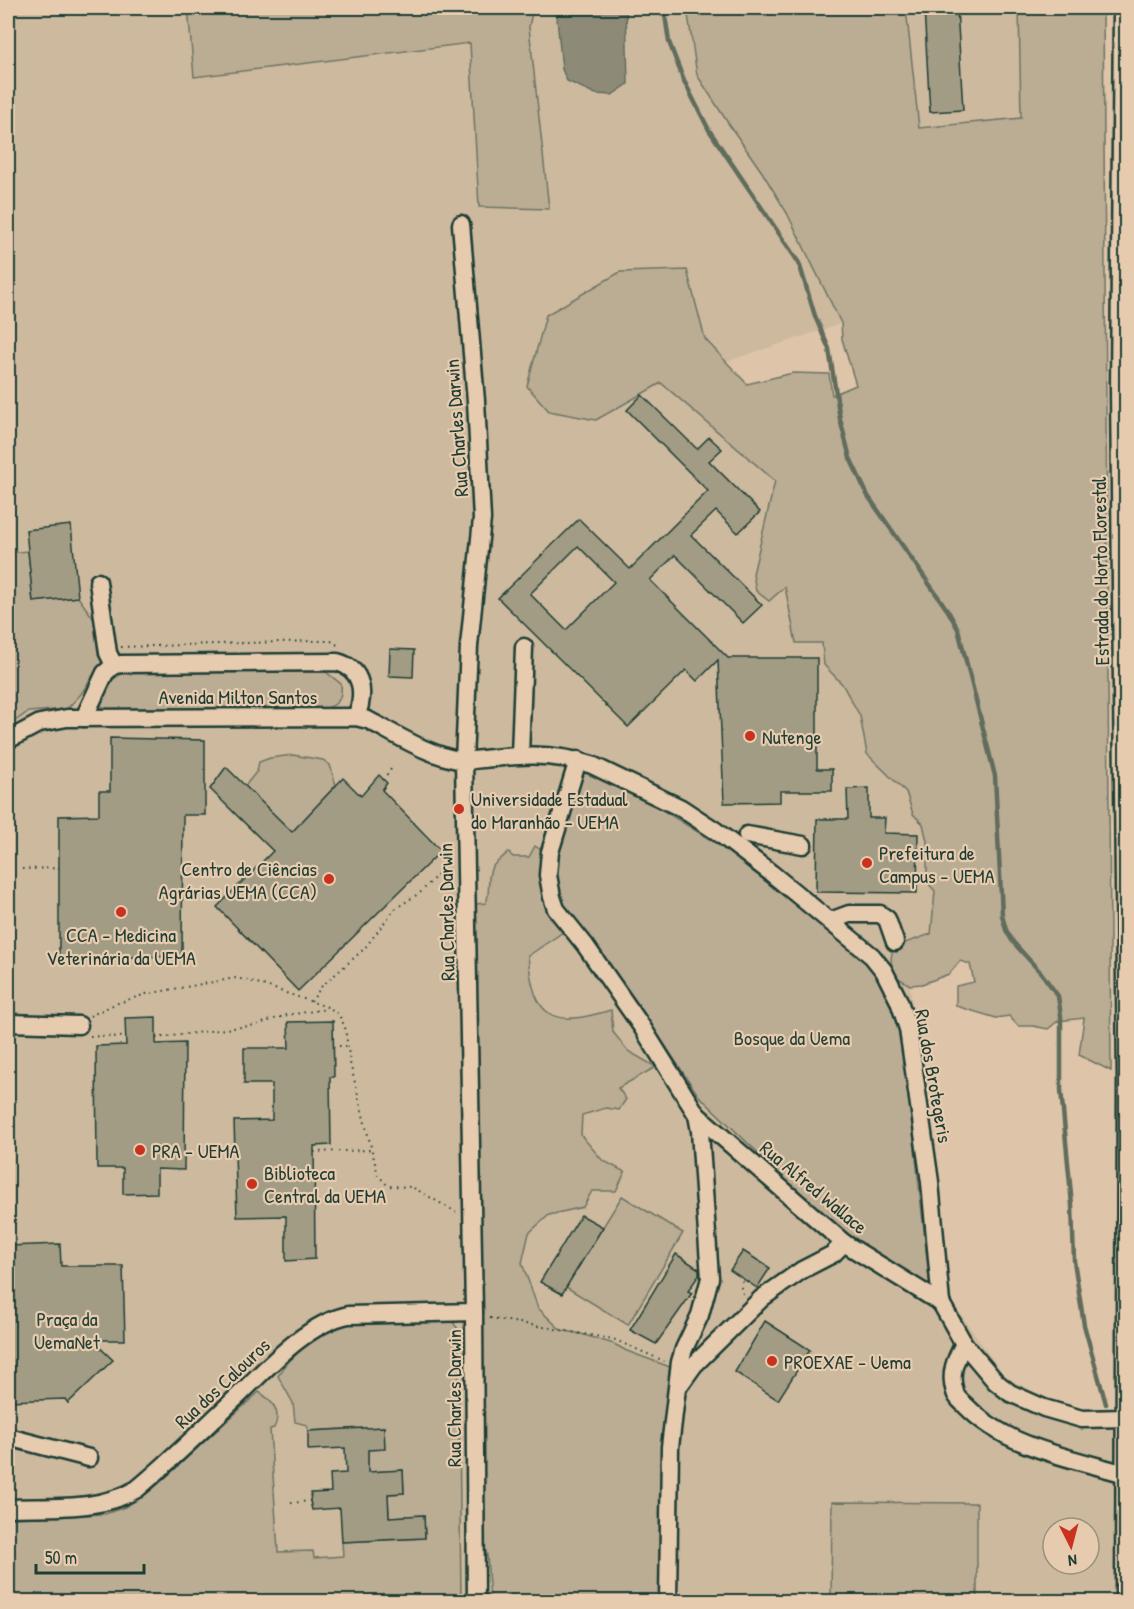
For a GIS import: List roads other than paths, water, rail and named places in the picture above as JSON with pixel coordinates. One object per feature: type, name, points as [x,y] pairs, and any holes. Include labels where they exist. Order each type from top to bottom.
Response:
[{"type":"street","name":"Estrada do Horto Florestal","points":[[1122,8],[1119,390],[1126,1071],[1124,1602]]},
{"type":"street","name":"Rua Charles Darwin","points":[[461,224],[477,412],[482,519],[469,646],[464,761],[481,1315],[476,1602]]},
{"type":"street","points":[[98,582],[108,653],[114,665]]},
{"type":"street","points":[[520,755],[524,647]]},
{"type":"street","points":[[84,718],[105,673],[114,665],[337,662],[351,668],[362,686],[363,699],[357,717]]},
{"type":"street","name":"Avenida Milton Santos","points":[[8,740],[40,723],[84,718],[357,717],[368,720],[437,755],[464,761]]},
{"type":"street","name":"Rua dos Brotegeris","points":[[464,761],[543,754],[578,760],[643,789],[716,831],[873,956],[900,1001],[911,1050],[930,1182],[941,1303],[964,1344],[996,1382],[1010,1393],[1044,1408],[1082,1419],[1126,1418]]},
{"type":"street","points":[[578,760],[550,852],[548,874],[552,897],[556,909],[585,945],[642,1028],[697,1115],[702,1142],[710,1278],[700,1315],[680,1362],[676,1392],[670,1447],[668,1602]]},
{"type":"street","points":[[747,835],[803,845]]},
{"type":"street","points":[[830,921],[849,914],[880,914],[887,919],[895,942]]},
{"type":"street","points":[[8,1023],[79,1025]]},
{"type":"street","name":"Rua Alfred Wallace","points":[[697,1115],[844,1243],[941,1303]]},
{"type":"street","points":[[676,1392],[694,1365],[762,1298],[802,1270],[832,1254],[844,1243]]},
{"type":"street","name":"Rua dos Calouros","points":[[8,1508],[96,1505],[137,1490],[269,1366],[306,1335],[328,1321],[348,1315],[481,1315]]},
{"type":"street","points":[[964,1344],[954,1362],[952,1379],[955,1395],[973,1413],[1008,1437],[1125,1474]]},
{"type":"street","points":[[8,1437],[89,1458]]},
{"type":"waterway","points":[[664,8],[669,42],[684,81],[709,130],[799,263],[815,316],[829,349],[840,419],[850,458],[868,496],[948,611],[958,629],[995,776],[1002,915],[1006,930],[1013,942],[1058,996],[1061,1016],[1061,1090],[1072,1205],[1074,1261],[1084,1325],[1106,1404]]},
{"type":"place","name":"Nutenge","points":[[750,736]]},
{"type":"place","name":"Universidade Estadual do Maranhão - UEMA","points":[[459,809]]},
{"type":"place","name":"Prefeitura de Campus - UEMA","points":[[867,863]]},
{"type":"place","name":"Centro de Ciências Agrárias UEMA (CCA)","points":[[329,879]]},
{"type":"place","name":"CCA - Medicina Veterinária da UEMA","points":[[121,912]]},
{"type":"place","name":"PRA - UEMA","points":[[140,1150]]},
{"type":"place","name":"Biblioteca Central da UEMA","points":[[252,1184]]},
{"type":"place","name":"PROEXAE - Uema","points":[[772,1361]]},
{"type":"park label","name":"Bosque da Uema","points":[[792,1037]]},
{"type":"park label","name":"Praça da UemaNet","points":[[67,1330]]}]
